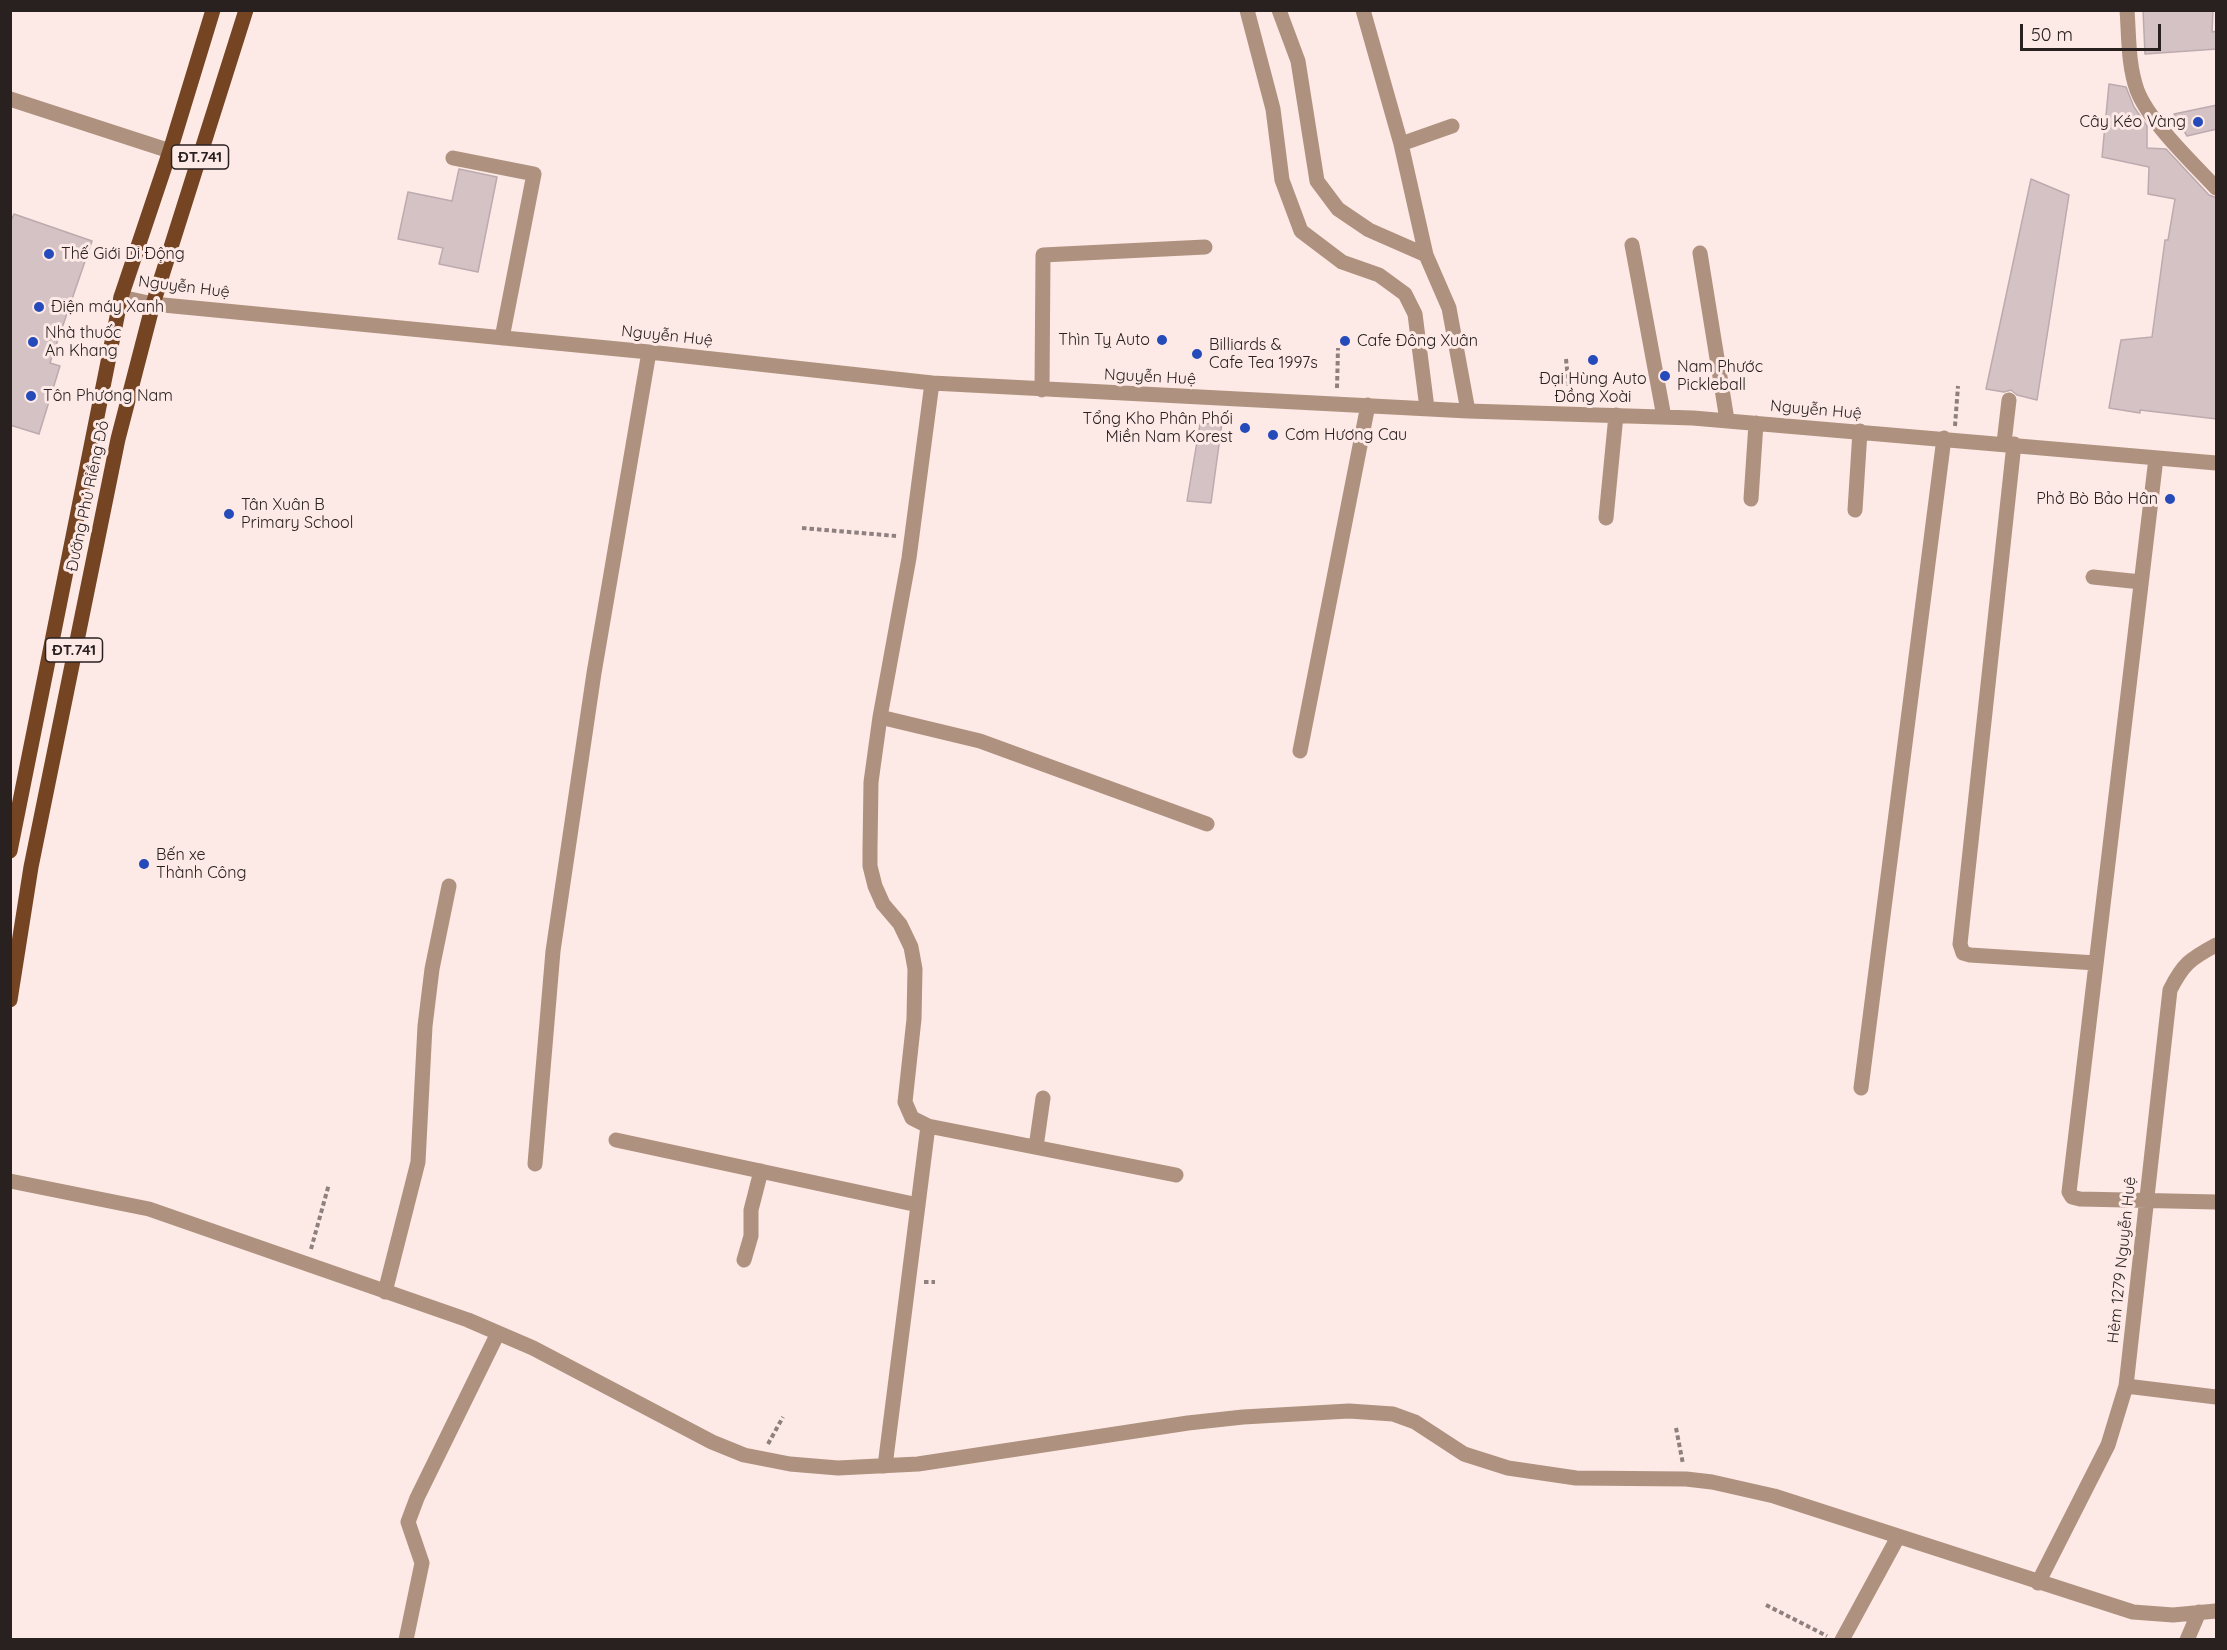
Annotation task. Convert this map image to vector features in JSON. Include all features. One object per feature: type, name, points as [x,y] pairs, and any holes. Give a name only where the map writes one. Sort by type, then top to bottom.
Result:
[{"type":"main road","name":"Đường Phú Riềng Đỏ","points":[[10,851],[16,799],[121,297],[170,151],[213,10]]},
{"type":"main road","name":"Đường Phú Riềng Đỏ","points":[[10,1000],[31,867],[118,439],[153,304],[246,10]]},
{"type":"street","points":[[1247,10],[1273,108],[1282,180],[1301,231],[1342,262],[1379,275],[1405,294],[1415,314],[1427,408]]},
{"type":"street","points":[[1279,10],[1298,61],[1317,181],[1338,208],[1369,230],[1426,255]]},
{"type":"street","points":[[1364,10],[1401,144],[1426,255],[1449,308],[1468,411]]},
{"type":"street","points":[[2127,10],[2130,52],[2138,90],[2172,141],[2217,188]]},
{"type":"street","points":[[10,99],[170,151]]},
{"type":"street","points":[[1401,144],[1452,126]]},
{"type":"street","points":[[453,158],[534,174],[502,338]]},
{"type":"street","points":[[1632,245],[1664,417]]},
{"type":"street","points":[[1042,390],[1043,255],[1205,247]]},
{"type":"street","points":[[1700,253],[1727,420]]},
{"type":"street","name":"Nguyễn Huệ","points":[[121,297],[153,304],[649,352],[932,383],[1468,411],[1727,420],[2217,463]]},
{"type":"street","points":[[535,1164],[553,951],[594,673],[649,352]]},
{"type":"street","points":[[932,383],[912,537],[880,717],[871,782],[870,866],[884,904],[900,924],[910,947],[915,969],[914,1019],[905,1102],[912,1118],[928,1126],[1176,1175]]},
{"type":"street","points":[[2009,400],[2009,444],[1960,944],[1963,953],[1970,955],[2096,963]]},
{"type":"street","points":[[1300,751],[1368,405]]},
{"type":"street","points":[[1606,518],[1616,415]]},
{"type":"street","points":[[1751,499],[1756,423]]},
{"type":"street","points":[[1855,510],[1860,431]]},
{"type":"street","points":[[1861,1088],[1949,438]]},
{"type":"street","points":[[2156,458],[2068,1191],[2072,1197],[2080,1199],[2217,1202]]},
{"type":"street","points":[[2093,577],[2141,582]]},
{"type":"street","points":[[880,717],[980,741],[1207,824]]},
{"type":"street","points":[[385,1292],[418,1162],[424,1026],[448,886]]},
{"type":"street","name":"Hẻm 1279 Nguyễn Huệ","points":[[2038,1583],[2108,1445],[2126,1386],[2170,990],[2180,970],[2195,956],[2217,945]]},
{"type":"street","points":[[1036,1148],[1043,1098]]},
{"type":"street","points":[[885,1466],[928,1126]]},
{"type":"street","points":[[616,1140],[918,1205]]},
{"type":"street","points":[[744,1260],[751,1236],[751,1210],[761,1171]]},
{"type":"street","points":[[10,1180],[149,1209],[468,1320],[585,1375],[712,1442],[744,1455],[790,1464],[838,1468],[918,1464],[1244,1417],[1349,1411],[1393,1414],[1415,1422],[1464,1454],[1508,1468],[1576,1478],[1686,1479],[1712,1482],[1774,1496],[2133,1612],[2173,1615],[2217,1611]]},
{"type":"street","points":[[405,1640],[422,1563],[408,1522],[417,1498],[498,1333]]},
{"type":"street","points":[[2126,1386],[2217,1397]]},
{"type":"street","points":[[1842,1640],[1898,1537]]},
{"type":"street","points":[[2187,1640],[2199,1612]]},
{"type":"path","points":[[1337,404],[1338,348]]},
{"type":"path","points":[[1566,359],[1571,414]]},
{"type":"path","points":[[1949,438],[1958,386]]},
{"type":"path","points":[[802,528],[912,537]]},
{"type":"path","points":[[307,1264],[328,1184]]},
{"type":"path","points":[[761,1457],[783,1417]]},
{"type":"path","points":[[1676,1428],[1686,1479]]},
{"type":"path","points":[[1766,1605],[1833,1640]]},
{"type":"building","points":[[2143,10],[2213,10],[2212,32],[2217,31],[2217,49],[2145,54]]},
{"type":"building","points":[[2109,84],[2126,87],[2134,107],[2147,126],[2147,148],[2166,149],[2209,195],[2217,198],[2217,419],[2140,410],[2140,413],[2109,408],[2121,340],[2152,337],[2165,240],[2168,240],[2175,199],[2148,194],[2149,167],[2102,157]]},
{"type":"building","name":"Cây Kéo Vàng","points":[[2217,105],[2217,129],[2187,136],[2174,114]]},
{"type":"building","points":[[459,169],[497,177],[478,272],[439,264],[443,248],[398,239],[408,192],[452,201]]},
{"type":"building","points":[[2031,179],[2069,195],[2037,400],[2017,395],[2011,390],[2004,392],[1986,389]]},
{"type":"building","points":[[14,214],[92,241],[50,363],[60,366],[39,434],[10,425],[10,223]]},
{"type":"building","points":[[1222,423],[1211,503],[1187,501],[1200,424]]},
{"type":"place","name":"Cây Kéo Vàng","points":[[2198,122]]},
{"type":"place","name":"Thế Giới Di Động","points":[[49,254]]},
{"type":"place","name":"Điện máy Xanh","points":[[39,307]]},
{"type":"place","name":"Thìn Tỵ Auto","points":[[1162,340]]},
{"type":"place","name":"Cafe Đông Xuân","points":[[1345,341]]},
{"type":"place","name":"Nhà thuốc An Khang","points":[[33,342]]},
{"type":"place","name":"Billiards & Cafe Tea 1997s","points":[[1197,354]]},
{"type":"place","name":"Đại Hùng Auto Đồng Xoài","points":[[1593,360]]},
{"type":"place","name":"Nam Phước Pickleball","points":[[1665,376]]},
{"type":"place","name":"Tôn Phương Nam","points":[[31,396]]},
{"type":"place","name":"Tổng Kho Phân Phối Miền Nam Korest","points":[[1245,428]]},
{"type":"place","name":"Cơm Hương Cau","points":[[1273,435]]},
{"type":"place","name":"Phở Bò Bảo Hân","points":[[2170,499]]},
{"type":"place","name":"Tân Xuân B Primary School","points":[[229,514]]},
{"type":"place","name":"Bến xe Thành Công","points":[[144,864]]}]
